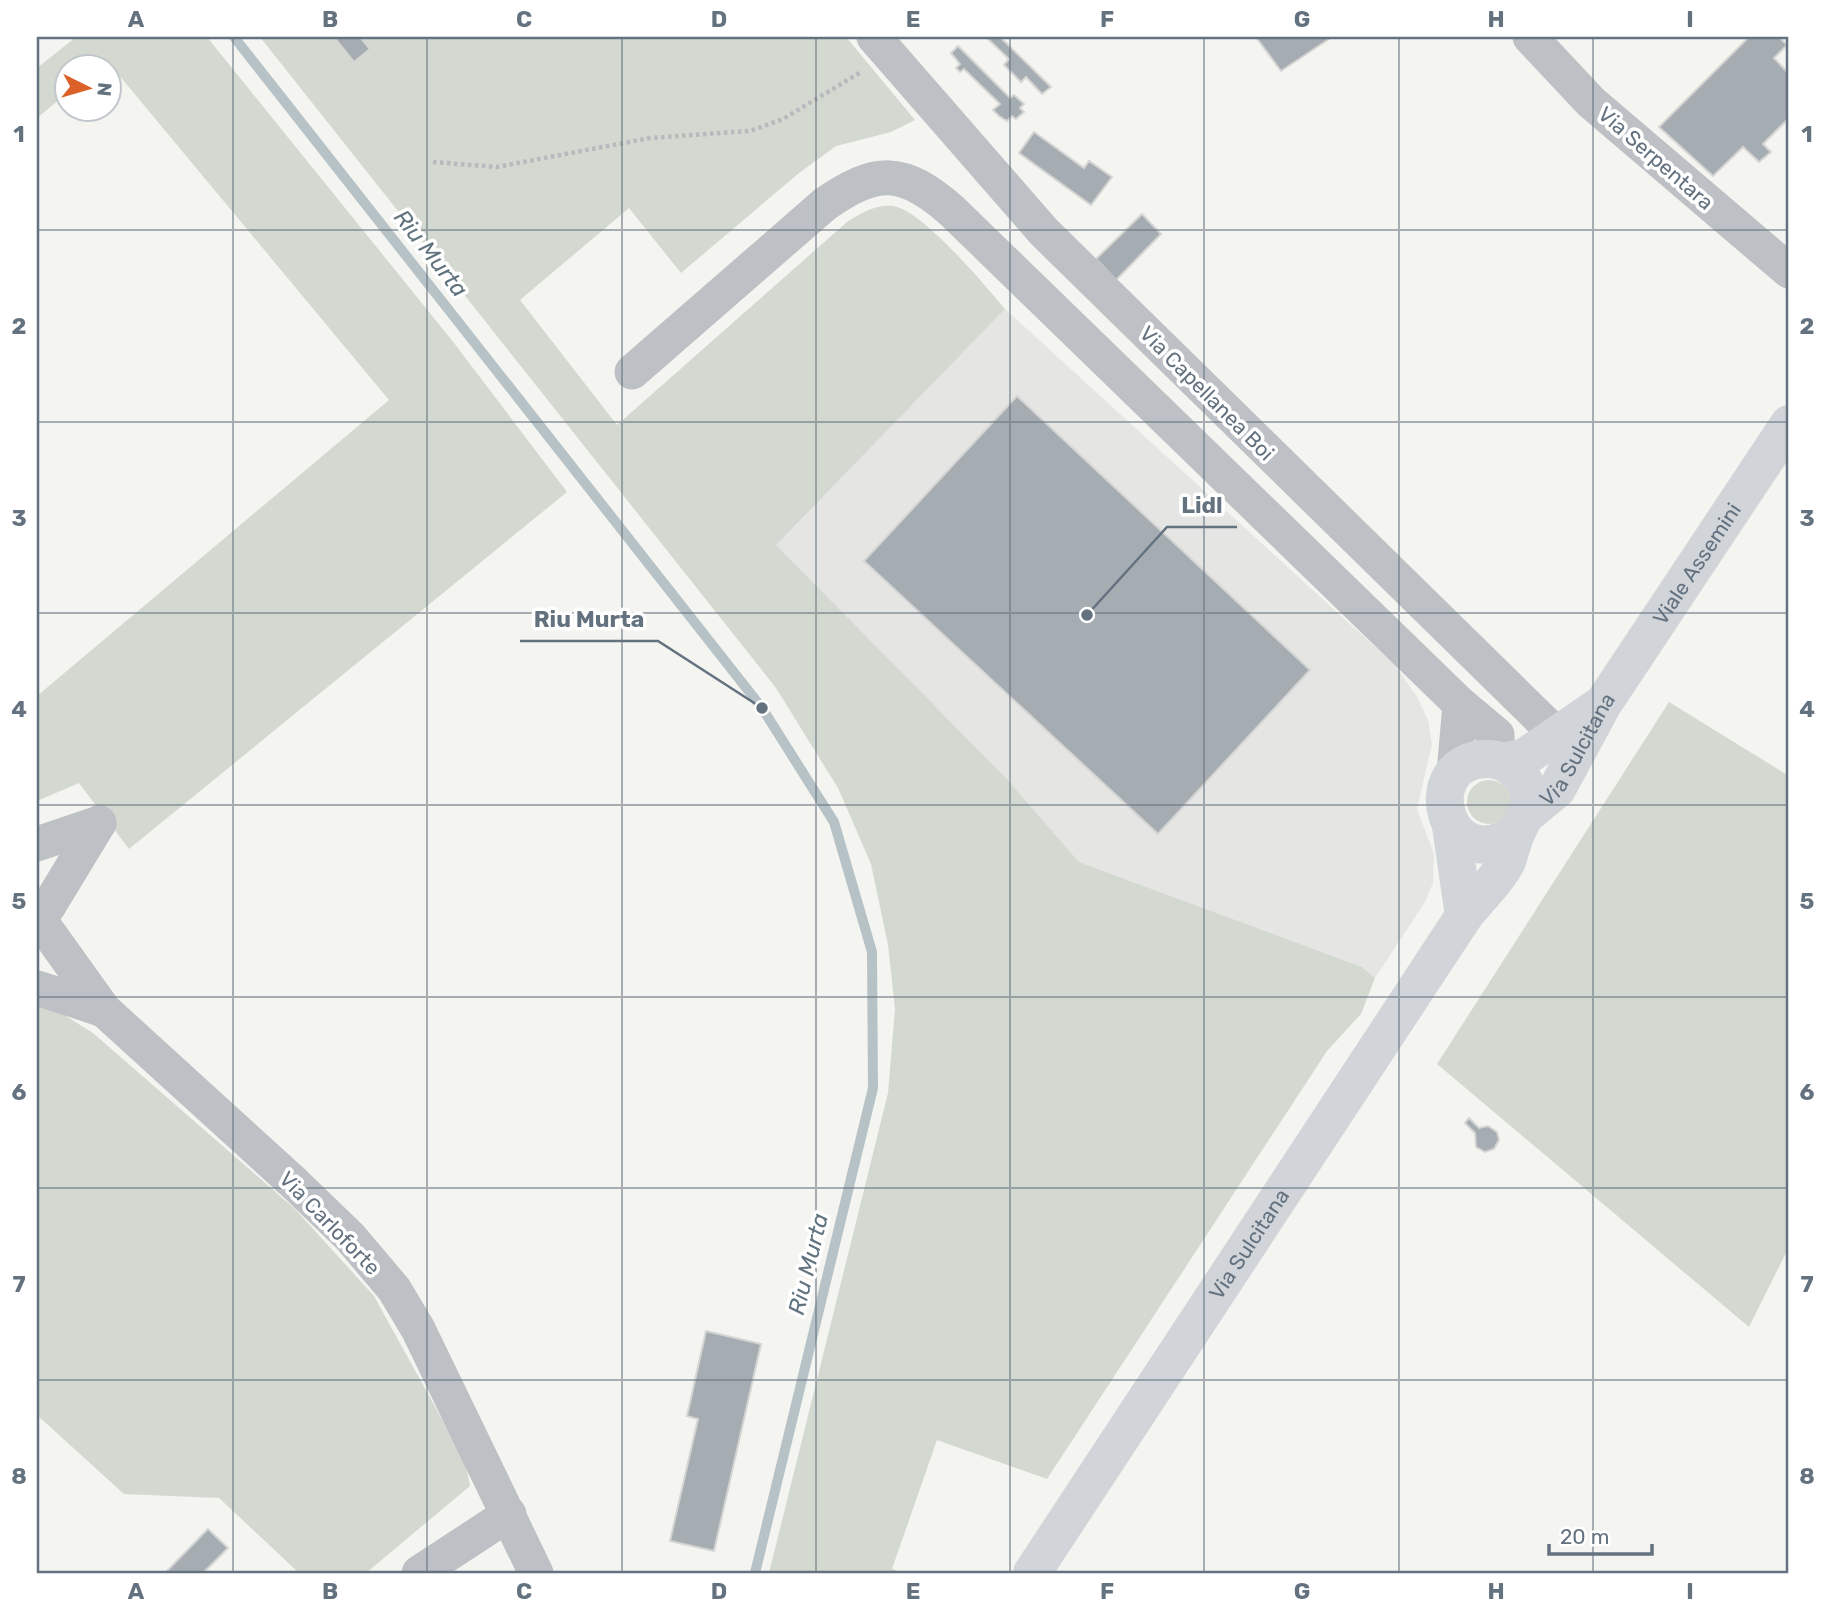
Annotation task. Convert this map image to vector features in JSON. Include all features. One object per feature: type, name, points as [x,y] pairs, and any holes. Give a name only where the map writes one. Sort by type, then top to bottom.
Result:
[{"type":"main road","name":"Viale Assemini","points":[[1603,704],[1789,424]]},
{"type":"main road","name":"Via Sulcitana","points":[[1501,761],[1525,757],[1603,704]]},
{"type":"main road","name":"Via Sulcitana","points":[[1032,1573],[1464,916],[1506,863],[1522,823],[1558,789],[1603,704]]},
{"type":"main road","points":[[1451,827],[1462,837],[1475,843],[1497,843],[1522,823],[1528,789],[1514,769],[1501,761],[1474,761],[1454,774],[1443,800],[1451,827],[1464,916]]},
{"type":"street","name":"Via Serpentara","points":[[1530,37],[1591,102],[1789,271]]},
{"type":"street","name":"Via Capellanea Boi","points":[[885,49],[1044,232],[1557,735]]},
{"type":"street","points":[[632,373],[825,204],[854,184],[874,177],[913,182],[929,191],[952,211],[1460,704],[1497,735],[1501,761]]},
{"type":"street","points":[[1454,774],[1460,704]]},
{"type":"street","points":[[37,844],[99,822],[44,929]]},
{"type":"street","name":"Via Carloforte","points":[[37,874],[44,929],[104,1010],[313,1201],[350,1237],[394,1289],[418,1329],[536,1573]]},
{"type":"street","points":[[37,988],[104,1010]]},
{"type":"street","points":[[419,1573],[509,1514]]},
{"type":"path","points":[[433,162],[497,167],[650,138],[750,131],[783,119],[857,73],[885,49]]},
{"type":"shaded area","points":[[76,37],[207,37],[454,343],[567,492],[129,849],[79,783],[37,801],[37,696],[389,400],[122,79],[122,52],[57,52]]},
{"type":"shaded area","points":[[260,37],[846,37],[915,120],[891,132],[836,146],[799,173],[681,273],[629,208],[520,300],[617,425],[847,222],[881,206],[893,206],[920,220],[952,250],[1005,309],[776,545],[1006,778],[1079,862],[1362,967],[1375,978],[1361,1014],[1327,1051],[1047,1479],[937,1440],[892,1569],[904,1573],[769,1573],[888,1093],[895,1009],[888,945],[871,864],[838,788],[776,688]]},
{"type":"shaded area","points":[[52,56],[52,106],[37,118],[37,68]]},
{"type":"shaded area","points":[[1005,309],[1395,665],[1417,697],[1428,720],[1432,744],[1417,809],[1434,854],[1433,883],[1425,902],[1375,978],[1362,967],[1079,862],[1006,778],[775,545]]},
{"type":"shaded area","points":[[1669,702],[1789,776],[1789,1247],[1749,1327],[1437,1064]]},
{"type":"shaded area","points":[[1489,780],[1504,787],[1511,802],[1504,817],[1489,824],[1474,817],[1467,802],[1474,787]]},
{"type":"shaded area","points":[[37,1001],[45,1003],[93,1033],[295,1209],[374,1296],[465,1461],[470,1486],[366,1573],[299,1573],[219,1498],[124,1494],[37,1415]]},
{"type":"building","points":[[334,37],[360,37],[370,49],[354,62]]},
{"type":"building","points":[[986,37],[1000,37],[1051,87],[1042,94],[1026,77],[1021,82],[1004,65],[1009,59]]},
{"type":"building","points":[[1256,37],[1328,37],[1329,39],[1281,71]]},
{"type":"building","points":[[1749,37],[1779,37],[1787,45],[1774,58],[1789,74],[1789,118],[1763,144],[1771,152],[1759,162],[1743,147],[1713,176],[1659,127]]},
{"type":"building","points":[[958,46],[1010,98],[1014,95],[1024,104],[1020,108],[1024,112],[1016,119],[1012,116],[1007,121],[993,110],[1000,104],[964,69],[960,72],[956,68],[960,64],[951,53]]},
{"type":"building","points":[[1034,132],[1084,168],[1089,161],[1112,177],[1091,205],[1019,153]]},
{"type":"building","points":[[1142,214],[1161,234],[1116,280],[1096,259]]},
{"type":"building","points":[[1017,396],[1310,670],[1158,834],[864,561]]},
{"type":"building","points":[[1469,1118],[1479,1128],[1488,1126],[1497,1132],[1499,1140],[1494,1149],[1485,1152],[1476,1147],[1475,1133],[1465,1123]]},
{"type":"building","points":[[706,1331],[761,1344],[714,1551],[670,1541],[698,1419],[687,1416]]},
{"type":"building","points":[[208,1529],[228,1548],[203,1573],[165,1573]]},
{"type":"waterway","name":"Riu Murta","points":[[234,37],[762,708],[834,822],[872,952],[873,1088],[755,1573]]},
{"type":"place","name":"Lidl","points":[[1087,615]]},
{"type":"place","name":"Riu Murta","points":[[762,708]]}]
